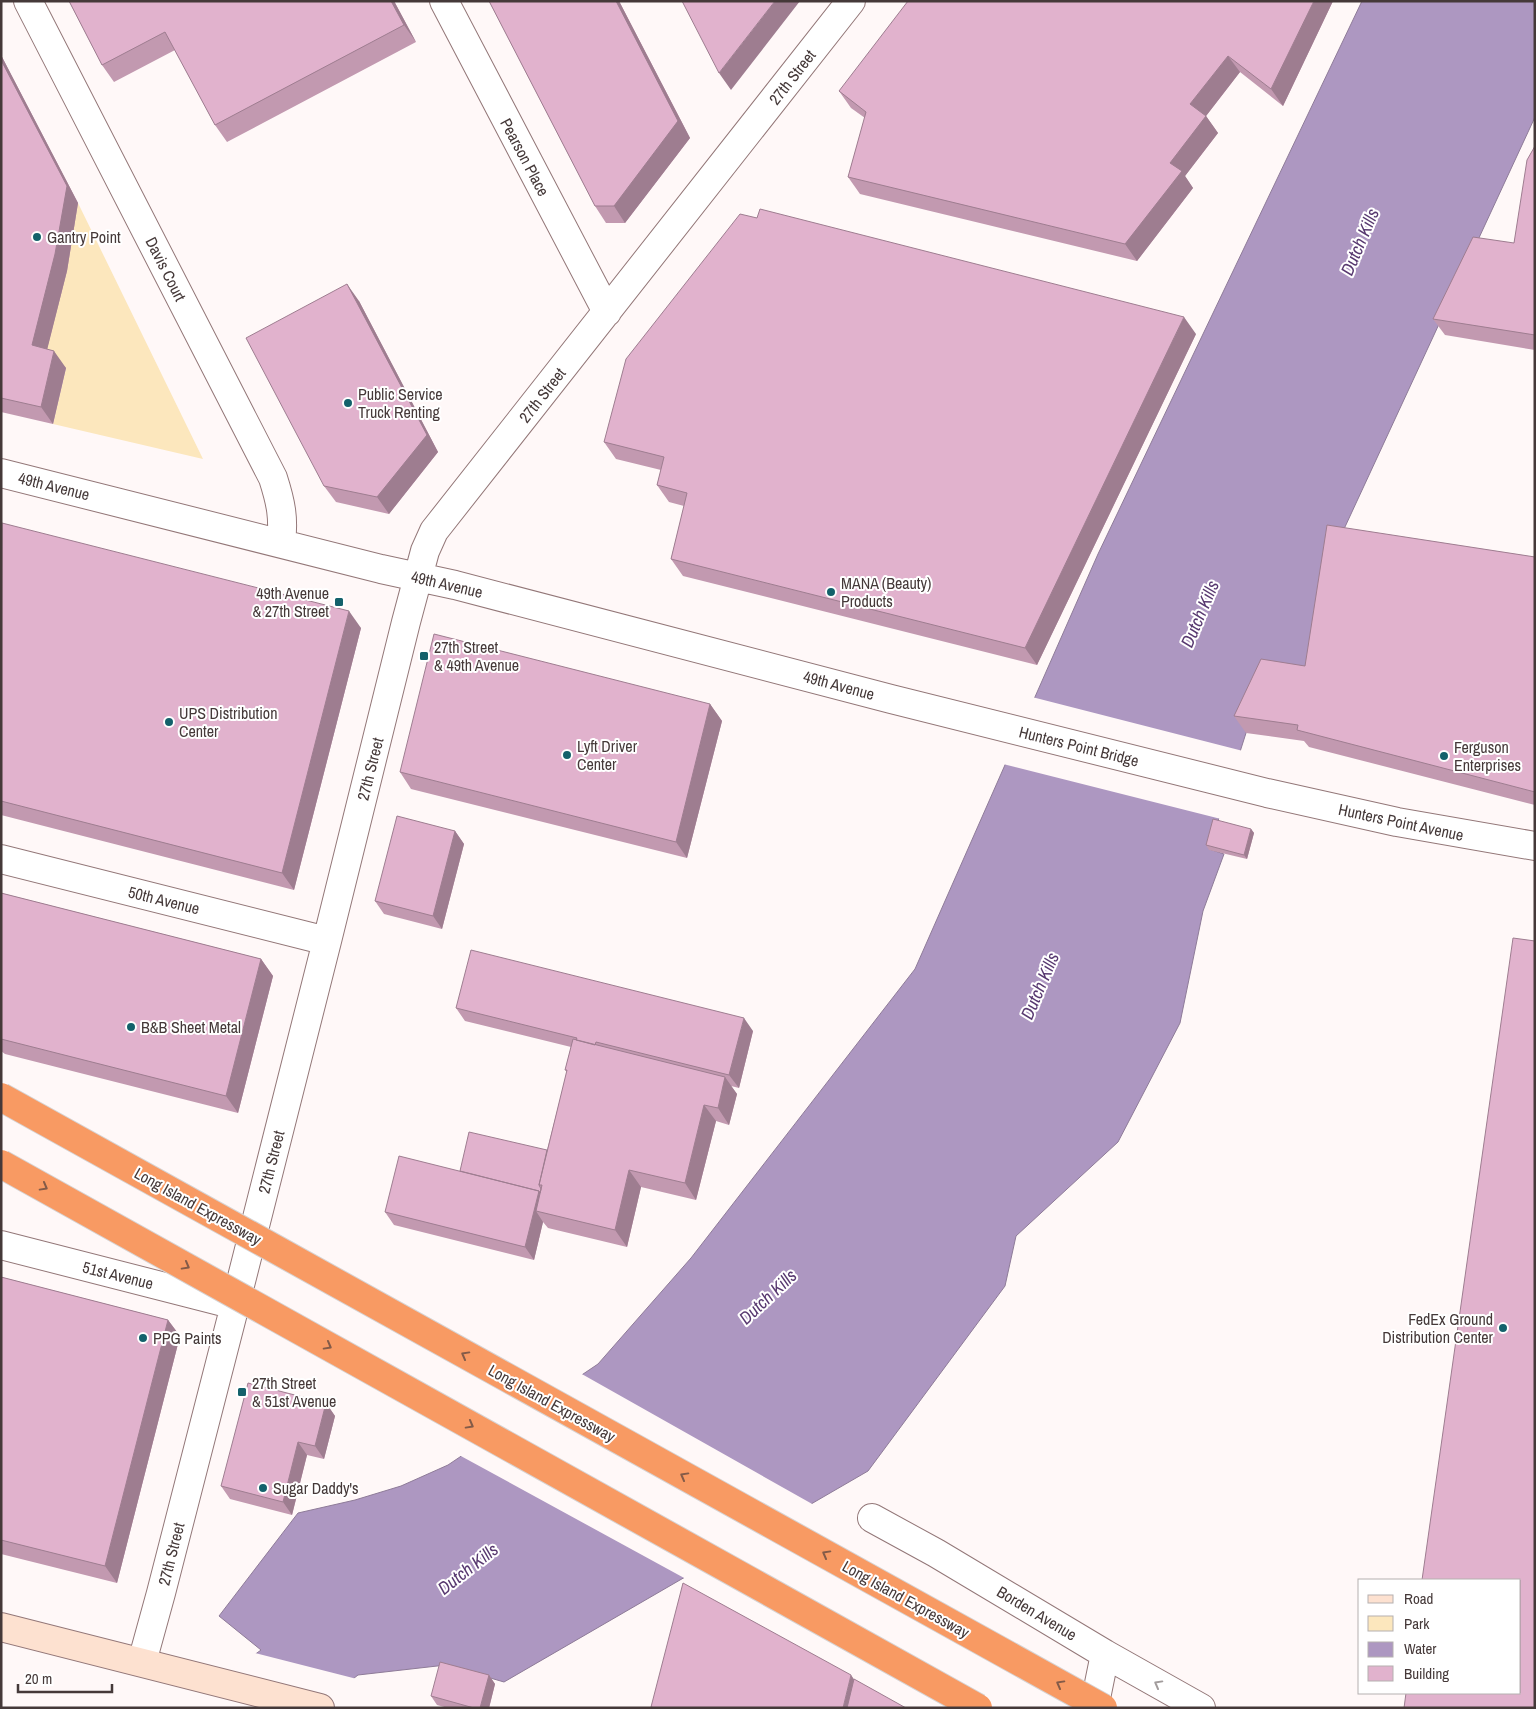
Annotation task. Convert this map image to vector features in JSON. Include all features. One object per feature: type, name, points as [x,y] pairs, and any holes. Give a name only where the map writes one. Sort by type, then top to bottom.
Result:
[{"type":"highway","name":"Long Island Expressway","points":[[1,1097],[1103,1708]]},
{"type":"highway","points":[[1,1164],[978,1708]]},
{"type":"main road","points":[[1,1626],[320,1708]]},
{"type":"street","name":"Davis Court","points":[[28,1],[273,478],[282,509],[281,543]]},
{"type":"street","name":"Pearson Place","points":[[444,1],[607,312]]},
{"type":"street","name":"27th Street","points":[[142,1662],[235,1305],[425,551],[434,531],[851,1]]},
{"type":"street","name":"49th Avenue","points":[[1,473],[742,659],[891,699]]},
{"type":"street","name":"Hunters Point Bridge","points":[[891,699],[1267,793]]},
{"type":"street","name":"Hunters Point Avenue","points":[[1267,793],[1397,822],[1535,846]]},
{"type":"street","name":"50th Avenue","points":[[1,859],[327,941]]},
{"type":"street","name":"51st Avenue","points":[[1,1246],[235,1305]]},
{"type":"street","name":"Borden Avenue","points":[[872,1518],[936,1553],[1104,1654],[1201,1708]]},
{"type":"street","points":[[1094,1708],[1104,1654]]},
{"type":"green space","points":[[78,203],[203,459],[53,424],[66,368],[44,362]]},
{"type":"water","name":"Dutch Kills","points":[[1362,1],[1535,1],[1535,117],[1338,542],[1317,683],[1274,673],[1246,733],[1209,849],[1224,854],[1203,911],[1180,1023],[1118,1142],[1016,1236],[1005,1286],[868,1471],[504,1682],[446,1665],[358,1675],[316,1708],[182,1708],[261,1650],[219,1616],[298,1513],[355,1500],[401,1486],[448,1465],[598,1364],[691,1258],[915,969],[1098,554]]},
{"type":"pier","points":[[1032,697],[1243,751],[1221,819],[1003,764]]},
{"type":"pier","points":[[580,1373],[814,1505],[686,1579],[459,1455]]},
{"type":"pier","points":[[255,1653],[357,1679],[320,1708],[180,1708]]},
{"type":"building","points":[[69,1],[391,1],[404,25],[215,125],[165,32],[102,65]]},
{"type":"building","points":[[489,1],[616,1],[678,121],[614,206],[595,206]]},
{"type":"building","points":[[682,1],[775,1],[719,73]]},
{"type":"building","points":[[908,1],[1314,1],[1271,89],[1228,56],[1190,104],[1206,116],[1170,163],[1182,171],[1125,244],[848,177],[866,112],[839,91]]},
{"type":"building","name":"Gantry Point","points":[[1,60],[67,186],[55,254],[32,345],[54,351],[41,407],[1,398]]},
{"type":"building","points":[[1535,146],[1535,335],[1433,319],[1473,237],[1514,243],[1527,160]]},
{"type":"building","points":[[760,209],[1184,317],[1025,648],[671,559],[687,493],[657,485],[664,457],[604,442],[626,359],[740,214],[757,218]]},
{"type":"building","name":"Public Service Truck Renting","points":[[347,284],[427,435],[377,497],[324,486],[246,338]]},
{"type":"building","name":"UPS Distribution Center","points":[[2,523],[349,611],[282,873],[1,801]]},
{"type":"building","points":[[1327,525],[1535,557],[1535,792],[1297,730],[1298,725],[1234,716],[1261,659],[1305,666]]},
{"type":"building","name":"Lyft Driver Center","points":[[434,634],[710,704],[676,842],[400,772]]},
{"type":"building","points":[[397,816],[455,831],[433,916],[375,901]]},
{"type":"building","points":[[1213,819],[1251,829],[1244,855],[1206,845]]},
{"type":"building","name":"B&B Sheet Metal","points":[[1,893],[261,959],[226,1096],[1,1039]]},
{"type":"building","name":"FedEx Ground Distribution Center","points":[[1513,938],[1535,941],[1535,1708],[1404,1708],[1406,1694],[1521,1694],[1521,1579],[1422,1579]]},
{"type":"building","points":[[471,950],[744,1018],[729,1075],[596,1042],[595,1045],[576,1040],[577,1038],[456,1008]]},
{"type":"building","points":[[573,1039],[725,1077],[718,1108],[704,1105],[685,1183],[629,1170],[615,1230],[536,1211],[542,1185],[539,1185]]},
{"type":"building","points":[[469,1132],[547,1150],[539,1185],[540,1193],[539,1191],[460,1171]]},
{"type":"building","points":[[399,1156],[539,1191],[525,1247],[385,1212]]},
{"type":"building","points":[[1,1277],[168,1320],[105,1566],[1,1540]]},
{"type":"building","points":[[248,1383],[326,1403],[315,1446],[298,1442],[283,1502],[221,1486]]},
{"type":"building","points":[[683,1583],[851,1675],[843,1708],[651,1707]]},
{"type":"building","points":[[440,1662],[489,1675],[480,1708],[431,1696]]},
{"type":"building","points":[[854,1679],[906,1708],[847,1708]]},
{"type":"place","name":"Gantry Point","points":[[37,237]]},
{"type":"place","name":"Public Service Truck Renting","points":[[348,403]]},
{"type":"place","name":"MANA (Beauty) Products","points":[[831,592]]},
{"type":"place","name":"49th Avenue & 27th Street","points":[[339,602]]},
{"type":"place","name":"27th Street & 49th Avenue","points":[[424,656]]},
{"type":"place","name":"UPS Distribution Center","points":[[169,722]]},
{"type":"place","name":"Lyft Driver Center","points":[[567,755]]},
{"type":"place","name":"Ferguson Enterprises","points":[[1444,756]]},
{"type":"place","name":"B&B Sheet Metal","points":[[131,1027]]},
{"type":"place","name":"FedEx Ground Distribution Center","points":[[1503,1328]]},
{"type":"place","name":"PPG Paints","points":[[143,1338]]},
{"type":"place","name":"27th Street & 51st Avenue","points":[[242,1392]]},
{"type":"place","name":"Sugar Daddy's","points":[[263,1488]]}]
